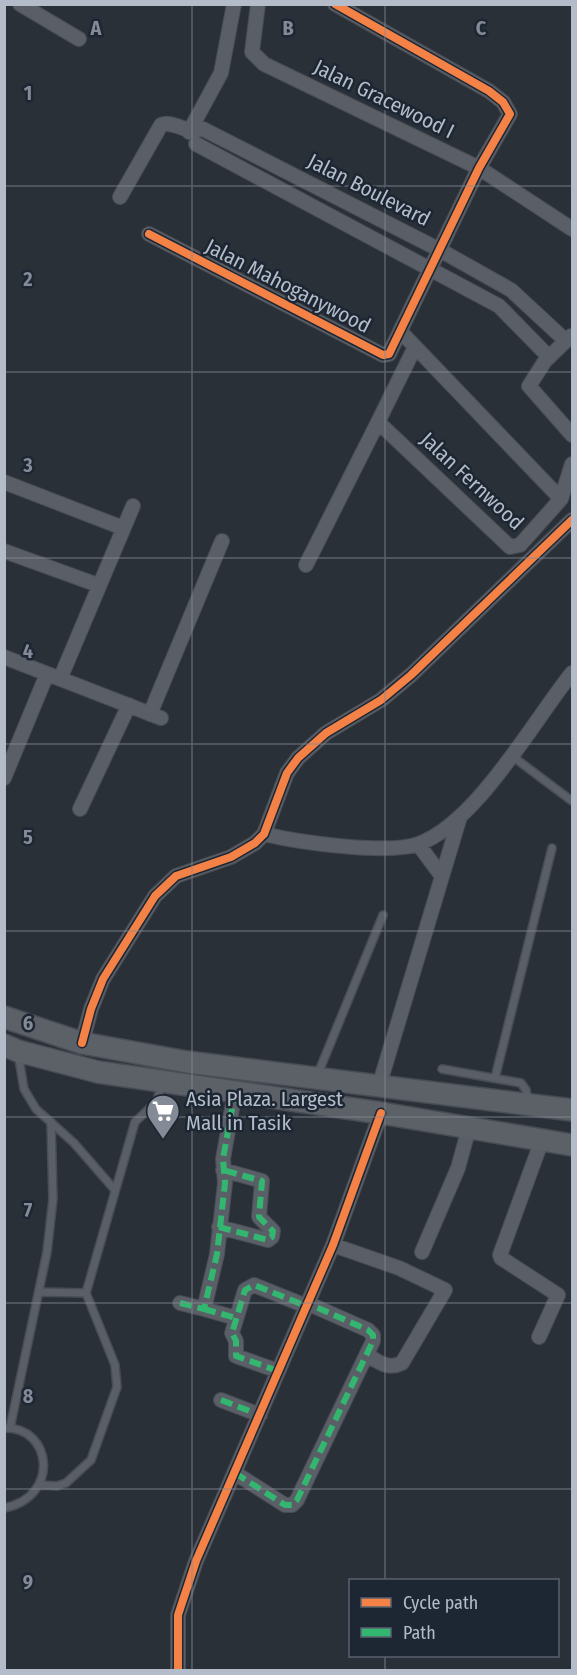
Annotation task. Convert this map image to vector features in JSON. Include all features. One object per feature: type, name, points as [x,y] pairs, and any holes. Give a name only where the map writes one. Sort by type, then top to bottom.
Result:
[{"type":"main road","points":[[5,1017],[82,1043],[220,1066],[379,1086],[484,1087],[507,1090],[528,1104],[573,1110]]},
{"type":"main road","points":[[11,1048],[98,1072],[381,1113],[573,1145]]},
{"type":"main road","points":[[210,1090],[220,1066]]},
{"type":"street","points":[[20,4],[79,39]]},
{"type":"street","points":[[120,197],[161,125],[169,123],[196,135],[221,73],[234,4]]},
{"type":"street","name":"Jalan Gracewood I","points":[[258,4],[252,52],[264,64],[479,168]]},
{"type":"street","points":[[335,4],[489,91],[508,109],[509,120],[479,168],[400,331],[561,499],[573,464]]},
{"type":"street","name":"Jalan Boulevard","points":[[196,135],[438,249],[511,290],[569,337]]},
{"type":"street","name":"Jalan Boulevard","points":[[196,135],[499,306],[549,357]]},
{"type":"street","points":[[479,168],[572,228]]},
{"type":"street","name":"Jalan Mahoganywood","points":[[149,234],[383,355],[389,354],[400,331]]},
{"type":"street","points":[[569,337],[549,357],[529,386],[573,435]]},
{"type":"street","points":[[306,565],[415,347]]},
{"type":"street","name":"Jalan Fernwood","points":[[378,422],[510,547],[520,545],[561,499]]},
{"type":"street","points":[[4,482],[123,528]]},
{"type":"street","points":[[4,778],[98,585],[133,506]]},
{"type":"street","points":[[82,1043],[91,1009],[103,980],[155,896],[176,876],[231,857],[264,834],[288,773],[298,758],[326,733],[381,700],[411,675],[573,520]]},
{"type":"street","points":[[4,657],[156,716],[222,541]]},
{"type":"street","points":[[4,551],[98,585]]},
{"type":"street","points":[[264,834],[299,842],[362,847],[418,844],[459,820],[511,756],[573,672]]},
{"type":"street","points":[[80,808],[129,705]]},
{"type":"street","points":[[379,1086],[459,820]]},
{"type":"street","points":[[418,844],[441,875]]},
{"type":"street","points":[[204,1309],[218,1254],[225,1183],[223,1170],[235,1092]]},
{"type":"street","points":[[178,1671],[178,1620],[196,1561],[333,1245],[381,1113]]},
{"type":"street","points":[[422,1252],[458,1168],[469,1128]]},
{"type":"street","points":[[539,1337],[558,1294],[501,1258],[500,1254],[542,1140]]},
{"type":"street","points":[[219,1227],[268,1240],[272,1237],[273,1230],[259,1217],[262,1181],[223,1170]]},
{"type":"street","points":[[333,1245],[399,1268],[445,1290],[402,1363],[393,1366],[384,1365],[367,1355]]},
{"type":"street","points":[[235,1473],[285,1505],[292,1505],[297,1500],[373,1341],[369,1330],[254,1285],[245,1290],[232,1333],[236,1341],[236,1356],[278,1371]]},
{"type":"street","points":[[180,1303],[236,1318]]},
{"type":"street","points":[[221,1400],[260,1415]]},
{"type":"lane","points":[[511,756],[573,801]]},
{"type":"lane","points":[[442,1069],[484,1087],[495,1078],[552,848]]},
{"type":"lane","points":[[316,1078],[382,915]]},
{"type":"lane","points":[[11,1048],[24,1089],[36,1109],[74,1143],[114,1189]]},
{"type":"lane","points":[[495,1078],[507,1090]]},
{"type":"lane","points":[[40,1485],[57,1486],[66,1483],[91,1460],[117,1387],[115,1365],[86,1293],[135,1122],[157,1101],[162,1082]]},
{"type":"lane","points":[[5,1508],[26,1501],[40,1485],[44,1461],[40,1449],[32,1439],[7,1428],[47,1252],[53,1199],[51,1122]]},
{"type":"lane","points":[[39,1292],[86,1293]]},
{"type":"marked path","points":[[180,1303],[204,1309],[217,1254],[225,1183],[223,1159],[235,1092]]},
{"type":"marked path","points":[[219,1227],[268,1240],[272,1237],[273,1231],[259,1217],[262,1181],[223,1170]]},
{"type":"marked path","points":[[278,1371],[236,1356],[236,1341],[232,1333],[245,1290],[254,1285],[306,1306]]},
{"type":"marked path","points":[[235,1473],[285,1505],[292,1505],[297,1500],[373,1341],[373,1335],[368,1330],[307,1303]]},
{"type":"marked path","points":[[204,1309],[236,1318]]},
{"type":"marked path","points":[[221,1400],[260,1415]]},
{"type":"cycle path","points":[[149,234],[383,355],[389,354],[479,168],[510,114],[503,102],[489,91],[335,4]]},
{"type":"cycle path","points":[[82,1043],[91,1009],[103,979],[155,896],[176,876],[231,857],[255,843],[264,834],[287,773],[298,758],[326,733],[381,700],[411,675],[572,520]]},
{"type":"cycle path","points":[[178,1670],[178,1615],[196,1561],[333,1245],[381,1113]]},
{"type":"place","name":"Asia Plaza. Largest Mall in Tasik","points":[[163,1140]]}]
